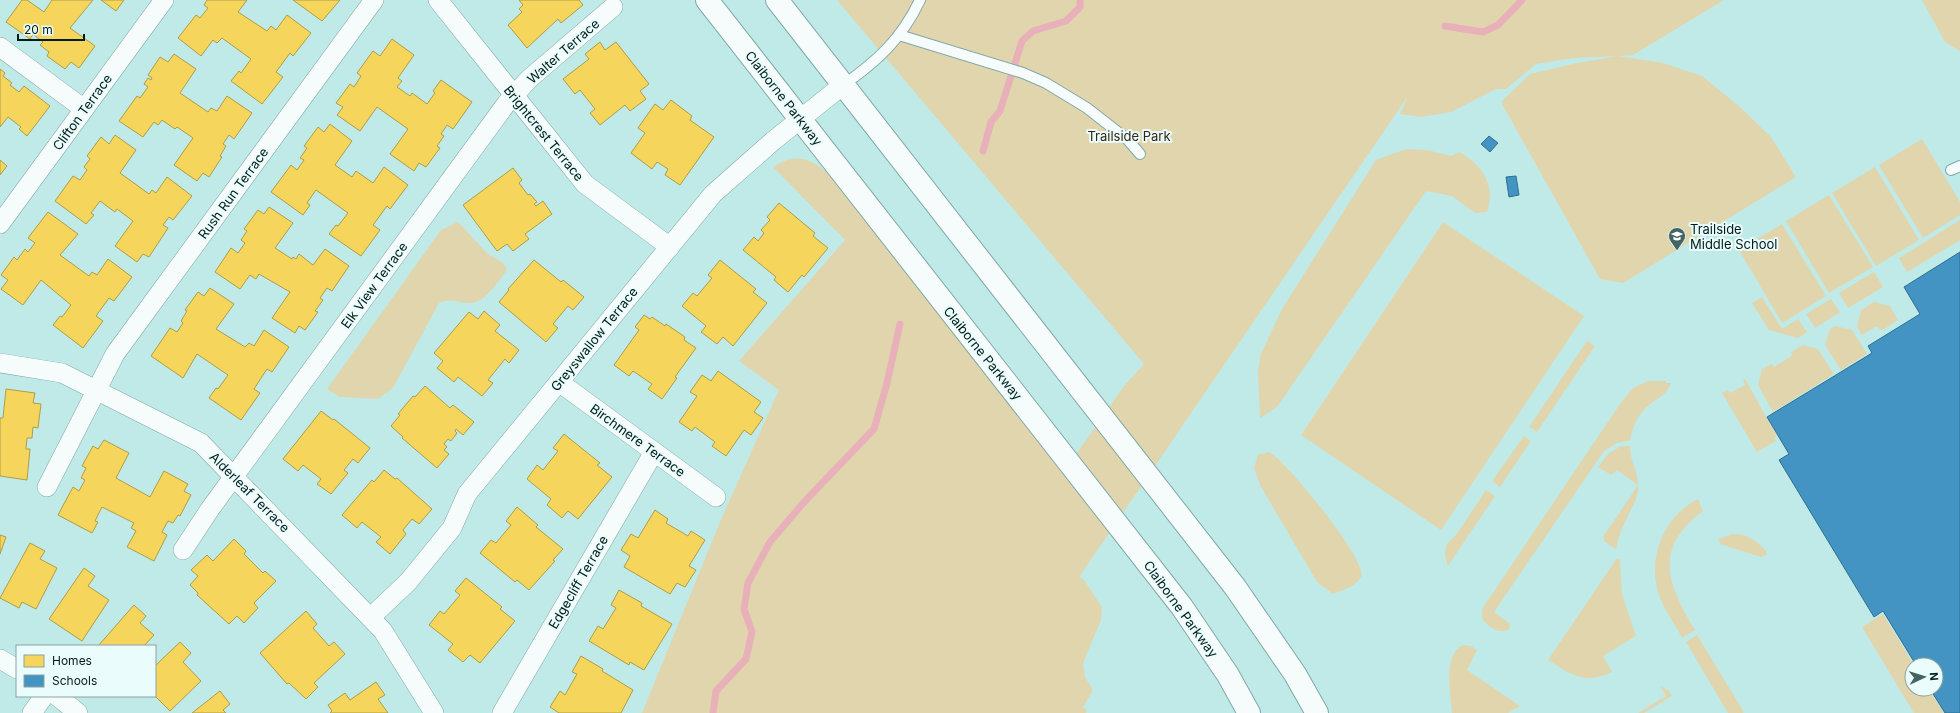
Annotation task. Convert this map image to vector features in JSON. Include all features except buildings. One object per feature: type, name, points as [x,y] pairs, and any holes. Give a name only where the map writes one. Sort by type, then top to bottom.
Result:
[{"type":"main road","name":"Claiborne Parkway","points":[[707,0],[1182,607],[1228,675],[1249,713]]},
{"type":"main road","points":[[777,0],[1235,587],[1295,674],[1317,713]]},
{"type":"street","name":"Clifton Terrace","points":[[0,224],[164,0]]},
{"type":"street","name":"Rush Run Terrace","points":[[47,487],[115,354],[374,0]]},
{"type":"street","name":"Brightcrest Terrace","points":[[438,0],[585,184],[670,247]]},
{"type":"street","name":"Walter Terrace","points":[[514,96],[529,79],[613,7]]},
{"type":"street","points":[[0,47],[84,109]]},
{"type":"street","name":"Greyswallow Terrace","points":[[371,617],[408,582],[452,528],[467,494],[713,194],[774,141],[843,85]]},
{"type":"street","name":"Elk View Terrace","points":[[183,550],[234,475],[514,96]]},
{"type":"street","name":"Alderleaf Terrace","points":[[0,363],[62,373],[97,389],[201,443],[234,475],[371,617],[383,631],[434,713]]},
{"type":"street","name":"Birchmere Terrace","points":[[559,382],[716,497]]},
{"type":"street","name":"Edgecliff Terrace","points":[[502,713],[654,452]]},
{"type":"street","points":[[0,659],[16,667]]},
{"type":"street","points":[[32,713],[43,697]]},
{"type":"street","points":[[58,697],[78,713]]},
{"type":"lane","points":[[843,85],[870,67],[899,35],[920,0]]},
{"type":"lane","points":[[899,35],[1023,73],[1046,83],[1087,108],[1128,140],[1140,154]]},
{"type":"green space","name":"Trailside Park","points":[[837,0],[1724,0],[1633,55],[1574,58],[1536,64],[1506,89],[1496,89],[1451,112],[1421,117],[1400,114],[1408,96],[1079,577],[1084,580],[1102,607],[1101,620],[1083,663],[1085,677],[1093,690],[1083,707],[1086,709],[1086,713],[642,713],[720,522],[779,390],[739,361],[845,240],[773,167],[789,160],[802,159],[815,164],[829,175],[1063,473],[1124,386],[1144,364]]},
{"type":"green space","points":[[1922,0],[1960,0],[1960,51],[1945,42]]},
{"type":"green space","points":[[1618,56],[1663,63],[1702,76],[1740,107],[1771,137],[1796,177],[1623,283],[1600,279],[1501,102],[1530,74],[1577,63]]},
{"type":"green space","points":[[1922,139],[1960,202],[1960,215],[1923,238],[1879,165]]},
{"type":"green space","points":[[1406,149],[1427,150],[1451,156],[1459,152],[1475,163],[1485,177],[1490,193],[1487,212],[1475,213],[1452,196],[1426,191],[1277,407],[1260,418],[1258,371],[1260,356],[1282,309],[1376,160]]},
{"type":"green space","points":[[1875,167],[1919,240],[1876,266],[1832,193]]},
{"type":"green space","points":[[1829,195],[1873,267],[1829,293],[1786,221]]},
{"type":"green space","points":[[1960,220],[1960,240],[1907,272],[1899,258]]},
{"type":"green space","points":[[458,222],[487,253],[503,263],[507,270],[495,286],[485,297],[473,303],[450,301],[439,303],[393,388],[378,399],[340,397],[327,389],[441,230]]},
{"type":"green space","points":[[1443,222],[1584,316],[1441,530],[1301,435]]},
{"type":"green space","points":[[1782,224],[1826,296],[1782,323],[1739,250]]},
{"type":"green space","points":[[1874,272],[1883,287],[1848,308],[1839,293]]},
{"type":"green space","points":[[1762,297],[1782,329],[1798,319],[1807,332],[1798,338],[1769,330],[1752,303]]},
{"type":"green space","points":[[1831,299],[1840,312],[1815,328],[1806,314]]},
{"type":"green space","points":[[1874,302],[1890,306],[1898,320],[1883,330],[1880,330],[1877,326],[1862,335],[1857,327],[1861,310]]},
{"type":"green space","points":[[1835,326],[1852,330],[1867,354],[1841,370],[1825,345],[1830,329]]},
{"type":"green space","points":[[1587,341],[1595,346],[1537,432],[1529,427]]},
{"type":"green space","points":[[1803,345],[1818,349],[1834,374],[1773,412],[1758,385],[1762,369],[1772,364],[1774,367],[1792,356],[1791,352]]},
{"type":"green space","points":[[1745,379],[1777,436],[1774,438],[1776,441],[1757,452],[1722,393],[1728,390],[1730,393],[1745,385],[1743,380]]},
{"type":"green space","points":[[1648,381],[1666,381],[1666,383],[1671,383],[1664,394],[1649,405],[1639,416],[1634,425],[1630,440],[1617,443],[1604,451],[1494,612],[1509,623],[1510,627],[1508,630],[1500,631],[1491,627],[1483,620],[1482,609],[1622,401],[1633,388]]},
{"type":"green space","points":[[1524,436],[1531,441],[1500,487],[1492,481]]},
{"type":"green space","points":[[1621,446],[1630,446],[1630,452],[1638,479],[1638,485],[1617,470],[1611,475],[1598,467],[1608,454]]},
{"type":"green space","points":[[1269,452],[1282,462],[1304,487],[1331,521],[1354,555],[1360,568],[1361,577],[1352,586],[1333,594],[1317,582],[1260,485],[1254,468],[1258,455]]},
{"type":"green space","points":[[1638,485],[1635,502],[1621,530],[1616,549],[1605,542],[1603,537]]},
{"type":"green space","points":[[1486,490],[1495,496],[1448,566],[1445,555],[1446,545],[1456,535]]},
{"type":"green space","points":[[1698,499],[1703,511],[1687,525],[1677,539],[1671,553],[1670,567],[1672,582],[1677,597],[1695,630],[1682,638],[1661,600],[1655,571],[1656,557],[1660,542],[1666,529],[1685,507]]},
{"type":"green space","points":[[1732,534],[1743,535],[1751,538],[1766,551],[1766,555],[1761,557],[1720,544],[1719,539]]},
{"type":"green space","points":[[1617,558],[1620,559],[1622,594],[1636,636],[1603,656],[1612,672],[1594,678],[1586,678],[1571,674],[1548,660]]},
{"type":"green space","points":[[1883,614],[1909,657],[1904,657],[1904,696],[1862,627]]},
{"type":"green space","points":[[1697,635],[1744,712],[1728,713],[1686,642]]},
{"type":"green space","points":[[1463,645],[1471,646],[1477,650],[1467,670],[1520,706],[1508,713],[1452,713],[1449,676],[1450,666],[1452,657],[1456,650]]},
{"type":"green space","points":[[1660,686],[1669,691],[1672,696],[1644,713],[1638,713],[1666,696]]},
{"type":"green space","points":[[1904,697],[1934,697],[1944,713],[1914,713]]},
{"type":"waterway","points":[[983,151],[991,122],[1000,111],[1022,41],[1033,31],[1066,21],[1080,7],[1080,0]]},
{"type":"waterway","points":[[1445,26],[1483,32],[1498,25],[1522,0]]},
{"type":"waterway","points":[[713,713],[716,691],[746,659],[752,632],[744,609],[748,583],[770,542],[805,501],[874,429],[887,383],[900,324]]},
{"type":"place","name":"Trailside Middle School","points":[[1677,251]]}]
